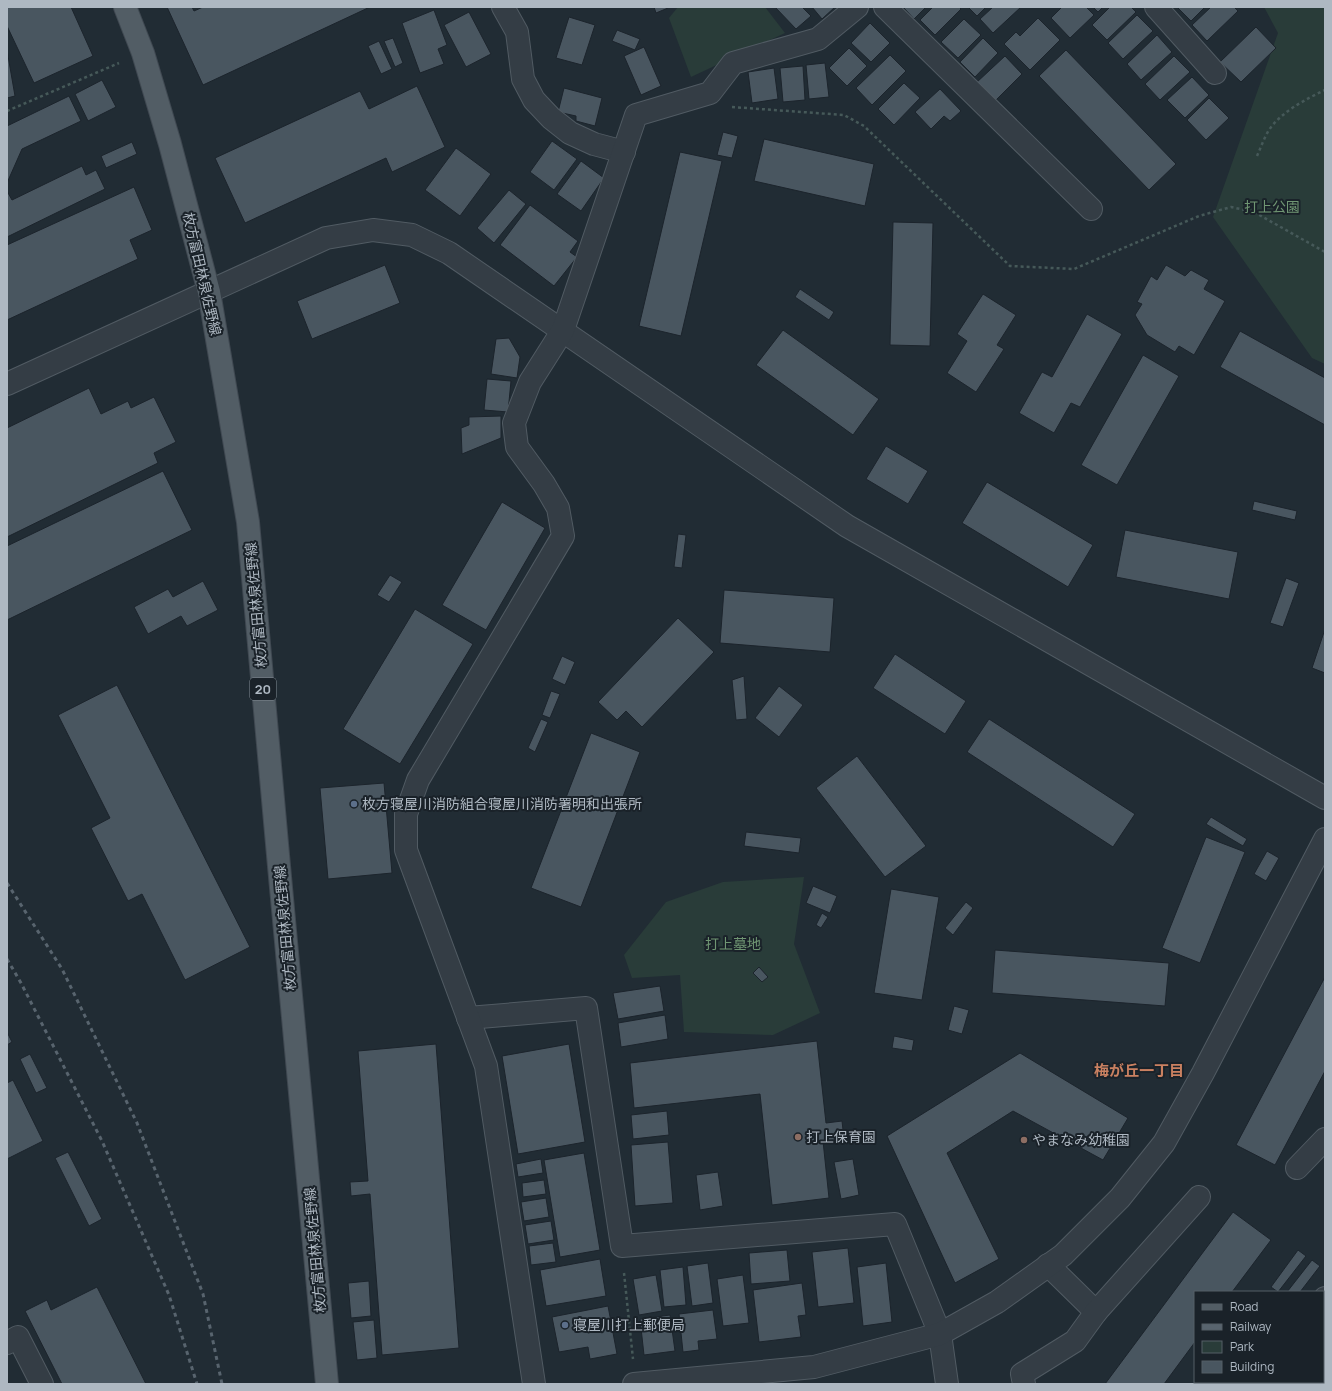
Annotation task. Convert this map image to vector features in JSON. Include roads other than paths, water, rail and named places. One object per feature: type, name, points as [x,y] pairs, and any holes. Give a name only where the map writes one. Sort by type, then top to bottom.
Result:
[{"type":"main road","name":"枚方富田林泉佐野線","points":[[125,7],[143,53],[170,144],[209,292],[248,522],[327,1384]]},
{"type":"street","points":[[503,7],[517,32],[523,79],[534,100],[551,118],[570,133],[594,144],[624,152]]},
{"type":"street","points":[[534,1384],[486,1066],[406,850],[406,814],[418,780],[563,536],[558,508],[544,484],[517,446],[514,423],[530,382],[563,330],[636,115],[710,93],[733,62],[818,39],[857,7]]},
{"type":"street","points":[[885,7],[1090,209]]},
{"type":"street","points":[[1156,7],[1215,73]]},
{"type":"street","points":[[7,384],[326,238],[372,230],[412,235],[449,253],[847,526],[1325,798]]},
{"type":"street","points":[[635,1384],[814,1367],[940,1334],[997,1302],[1062,1255],[1120,1198],[1164,1143],[1203,1073],[1325,839]]},
{"type":"street","points":[[468,1018],[586,1008],[622,1246],[895,1224],[940,1334],[947,1384]]},
{"type":"street","points":[[1297,1168],[1325,1139]]},
{"type":"street","points":[[1024,1384],[1022,1374],[1075,1341],[1096,1312],[1199,1197]]},
{"type":"street","points":[[1048,1266],[1096,1312]]},
{"type":"street","points":[[7,1343],[18,1337],[42,1384]]},
{"type":"railway","points":[[7,883],[62,969],[137,1123],[203,1294],[222,1384]]},
{"type":"railway","points":[[7,959],[21,983],[102,1141],[169,1295],[197,1384]]},
{"type":"place","name":"枚方寝屋川消防組合寝屋川消防署明和出張所","points":[[354,804]]},
{"type":"place","name":"打上保育園","points":[[798,1137]]},
{"type":"place","name":"やまなみ幼稚園","points":[[1024,1140]]},
{"type":"place","name":"寝屋川打上郵便局","points":[[565,1325]]},
{"type":"district","name":"梅が丘一丁目","points":[[1139,1071]]},
{"type":"park label","name":"打上公園","points":[[1272,207]]},
{"type":"park label","name":"打上墓地","points":[[733,944]]}]
